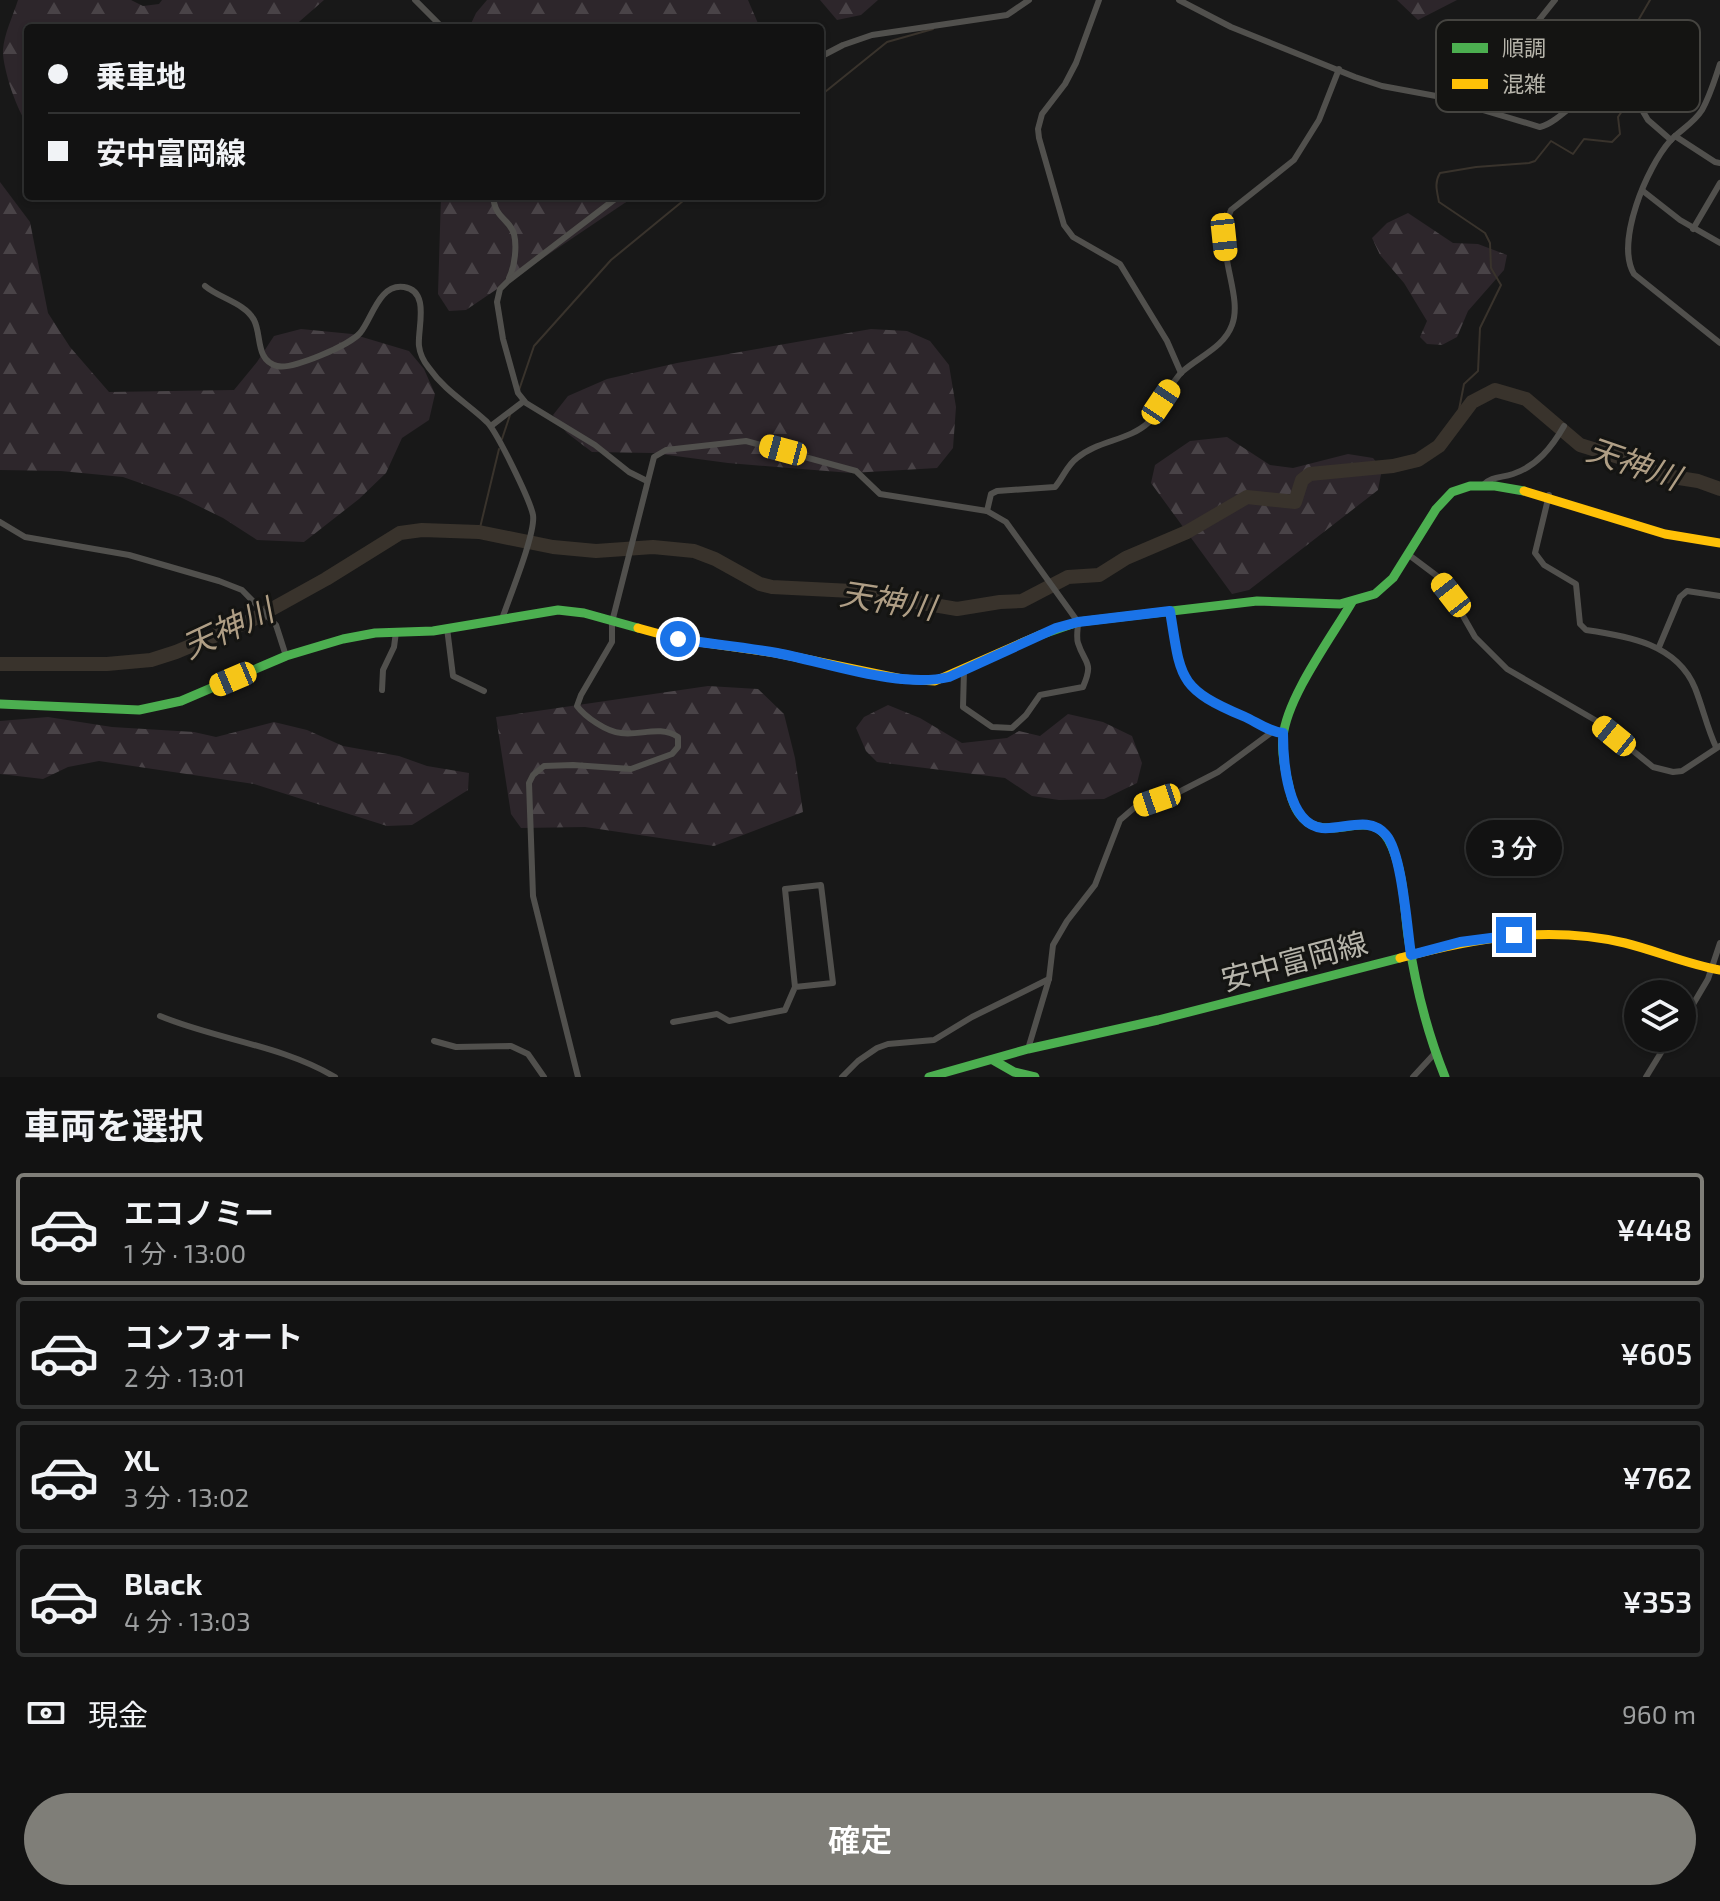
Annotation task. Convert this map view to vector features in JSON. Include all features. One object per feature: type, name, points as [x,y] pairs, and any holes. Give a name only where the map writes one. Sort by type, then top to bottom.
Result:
[{"type":"street","points":[[415,0],[439,24]]},
{"type":"street","points":[[824,55],[872,35],[1007,15],[1029,0]]},
{"type":"street","points":[[1099,0],[1076,63],[1065,84],[1042,114],[1039,138],[1064,225],[1073,237],[1120,264],[1167,341],[1181,373]]},
{"type":"street","points":[[1179,0],[1231,27],[1382,86],[1436,96]]},
{"type":"street","points":[[1539,20],[1555,0]]},
{"type":"street","points":[[1720,64],[1700,113],[1673,138],[1658,158],[1636,205],[1626,252],[1630,267],[1653,291],[1720,343]]},
{"type":"street","points":[[987,511],[991,494],[1055,487],[1077,458],[1139,430],[1151,419],[1181,373],[1229,333],[1234,320],[1224,237],[1225,221],[1231,210],[1294,160],[1319,120],[1339,69]]},
{"type":"street","points":[[1712,87],[1720,92]]},
{"type":"street","points":[[1490,112],[1540,127],[1564,112]]},
{"type":"street","points":[[1643,112],[1648,120],[1673,138],[1720,163]]},
{"type":"street","points":[[1693,229],[1720,183]]},
{"type":"street","points":[[1643,191],[1693,229],[1720,243]]},
{"type":"street","points":[[494,200],[495,211],[514,233],[513,271],[508,281]]},
{"type":"street","points":[[614,200],[508,281],[500,289],[497,302],[513,384],[524,401],[647,481]]},
{"type":"street","points":[[205,286],[249,313],[256,323],[259,348],[269,363],[284,367],[345,345],[360,333],[382,297],[393,288],[408,288],[420,305],[419,344],[427,366],[446,390],[491,426],[534,517],[502,619]]},
{"type":"street","points":[[491,426],[524,401]]},
{"type":"street","points":[[1483,485],[1490,478],[1526,469],[1547,453],[1564,426]]},
{"type":"street","points":[[578,1077],[533,896],[529,783],[544,766],[631,769],[672,754],[679,743],[678,737],[672,733],[617,732],[585,715],[579,708],[581,695],[612,642],[612,622],[654,457],[666,450],[746,441],[856,471],[880,494],[987,511],[1006,522],[1078,622],[1078,642],[1090,671],[1083,687],[1040,695],[1012,728],[992,727],[963,707],[964,670]]},
{"type":"street","points":[[0,704],[139,710],[158,708],[286,656],[362,635],[447,628],[558,610],[584,613],[678,639],[776,653],[902,679],[935,681],[1042,634],[1078,622],[1257,601],[1340,604],[1375,594],[1409,555],[1444,499],[1459,487],[1483,485],[1549,495],[1667,535],[1720,543]]},
{"type":"street","points":[[1409,555],[1437,576],[1475,637],[1507,669],[1595,720],[1653,767],[1682,771],[1718,746],[1706,726],[1695,688],[1686,672],[1659,647],[1638,639],[1586,630],[1580,624],[1576,584],[1544,565],[1535,553],[1549,495]]},
{"type":"street","points":[[0,522],[25,537],[129,555],[242,590],[276,625],[286,656]]},
{"type":"street","points":[[1659,647],[1680,597],[1687,591],[1720,596]]},
{"type":"street","points":[[1352,602],[1290,712],[1283,733],[1292,801],[1302,819],[1320,828],[1371,825],[1390,840],[1397,862],[1411,955],[1445,1077]]},
{"type":"street","points":[[1170,611],[1180,670],[1190,687],[1207,700],[1255,720],[1272,732],[1283,733]]},
{"type":"street","points":[[447,628],[453,676],[484,691]]},
{"type":"street","points":[[382,690],[383,670],[394,647],[396,632]]},
{"type":"street","points":[[1028,1049],[1049,979],[1053,945],[1095,885],[1120,820],[1134,808],[1179,792],[1218,772],[1272,732]]},
{"type":"street","points":[[673,1022],[717,1014],[729,1021],[785,1010],[795,987],[785,889],[821,885],[833,983],[795,987]]},
{"type":"street","name":"安中富岡線","points":[[929,1077],[1028,1049],[1158,1020],[1460,942],[1537,933],[1592,937],[1626,943],[1716,969]]},
{"type":"street","points":[[1696,1001],[1716,969],[1720,943]]},
{"type":"street","points":[[842,1077],[877,1048],[888,1044],[934,1040],[972,1017],[1049,979]]},
{"type":"street","points":[[160,1016],[234,1042],[272,1049],[311,1063],[335,1077]]},
{"type":"street","points":[[434,1041],[456,1047],[511,1046],[528,1054],[544,1077]]},
{"type":"street","points":[[1413,1077],[1436,1052]]},
{"type":"street","points":[[1646,1077],[1661,1052]]},
{"type":"street","points":[[993,1060],[1014,1072],[1035,1077]]},
{"type":"green space","points":[[18,0],[131,0],[143,6],[159,4],[162,0],[324,0],[297,24],[24,24],[24,118],[15,100],[3,57],[5,38]]},
{"type":"green space","points":[[487,0],[748,0],[758,24],[471,24]]},
{"type":"green space","points":[[820,0],[878,0],[861,15],[837,20]]},
{"type":"green space","points":[[1397,0],[1457,0],[1418,20]]},
{"type":"green space","points":[[0,182],[30,222],[48,313],[70,347],[109,392],[234,390],[274,336],[301,329],[352,334],[409,351],[424,369],[435,394],[429,420],[402,438],[386,473],[359,499],[304,542],[257,540],[223,518],[180,497],[123,477],[61,471],[0,470]]},
{"type":"green space","points":[[441,200],[629,200],[466,310],[449,311],[438,294]]},
{"type":"green space","points":[[1408,213],[1453,243],[1478,244],[1507,255],[1504,270],[1468,311],[1457,337],[1442,345],[1427,344],[1420,337],[1427,321],[1404,283],[1380,255],[1372,238],[1387,223]]},
{"type":"green space","points":[[871,329],[907,331],[930,341],[949,365],[956,407],[953,448],[937,468],[851,473],[728,463],[653,453],[592,452],[567,433],[553,415],[568,396],[607,379],[677,363]]},
{"type":"green space","points":[[1227,437],[1270,465],[1293,468],[1348,454],[1373,458],[1382,469],[1378,490],[1249,590],[1232,594],[1151,483],[1155,465],[1190,441]]},
{"type":"green space","points":[[708,686],[758,689],[784,714],[795,758],[803,812],[714,846],[585,827],[521,828],[511,814],[496,717]]},
{"type":"green space","points":[[888,705],[920,718],[962,743],[1007,738],[1019,731],[1040,736],[1068,714],[1103,722],[1132,736],[1142,763],[1137,783],[1104,799],[1059,800],[1032,796],[1005,778],[877,762],[866,751],[856,728],[864,717]]},
{"type":"green space","points":[[48,717],[216,737],[274,722],[307,730],[343,746],[469,773],[468,790],[412,825],[387,826],[254,784],[99,761],[68,767],[43,779],[0,774],[0,721]]},
{"type":"waterway","points":[[1639,20],[1650,0]]},
{"type":"waterway","points":[[824,93],[887,42],[933,29]]},
{"type":"waterway","points":[[1457,420],[1464,384],[1478,371],[1480,328],[1501,285],[1491,268],[1490,243],[1485,233],[1439,202],[1436,187],[1440,173],[1529,163],[1535,161],[1551,141],[1573,154],[1584,139],[1612,142],[1620,134],[1618,117],[1622,112]]},
{"type":"waterway","points":[[519,390],[534,346],[611,260],[684,200]]},
{"type":"waterway","name":"天神川","points":[[0,664],[107,664],[151,660],[252,620],[400,533],[422,530],[479,532],[553,547],[596,551],[653,547],[694,551],[772,587],[852,591],[957,609],[1022,601],[1068,577],[1099,575],[1126,558],[1187,532],[1247,497],[1295,502],[1302,480],[1310,474],[1393,466],[1418,460],[1439,446],[1472,402],[1495,390],[1526,399],[1580,445],[1635,462],[1660,475],[1698,481],[1720,489]]},
{"type":"waterway","points":[[502,439],[510,415]]},
{"type":"waterway","points":[[479,532],[499,449]]},
{"type":"traffic: fast","points":[[1040,635],[1078,622],[1257,601],[1340,604],[1375,594],[1393,578],[1436,509],[1452,492],[1470,486],[1524,491]]},
{"type":"traffic: fast","points":[[1352,602],[1301,686],[1286,721],[1283,737],[1286,771],[1293,802],[1307,822],[1329,828],[1369,825],[1378,828],[1392,847],[1401,880],[1418,990],[1445,1077]]},
{"type":"traffic: fast","points":[[0,704],[139,710],[181,701],[286,656],[343,639],[375,633],[433,631],[558,610],[584,613],[638,628]]},
{"type":"traffic: fast","points":[[929,1077],[1028,1049],[1158,1020],[1400,958]]},
{"type":"traffic: fast","points":[[993,1060],[1014,1072],[1035,1077]]},
{"type":"traffic: slow","points":[[1524,491],[1665,534],[1720,543]]},
{"type":"traffic: slow","points":[[638,628],[678,639],[776,653],[902,679],[935,681],[1040,635]]},
{"type":"traffic: slow","points":[[1400,958],[1512,936],[1568,935],[1625,943],[1720,970]]},
{"type":"route","points":[[678,639],[776,653],[902,679],[935,681],[1056,628],[1078,622],[1170,611],[1180,670],[1190,687],[1207,700],[1255,720],[1272,732],[1283,733],[1292,801],[1302,819],[1320,828],[1371,825],[1379,828],[1390,840],[1397,862],[1411,955],[1460,942],[1514,935]]}]
